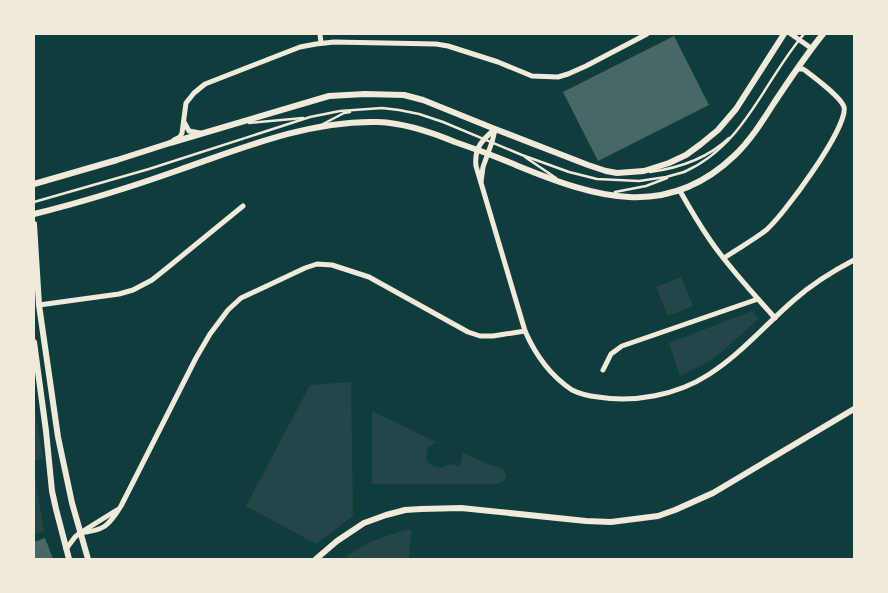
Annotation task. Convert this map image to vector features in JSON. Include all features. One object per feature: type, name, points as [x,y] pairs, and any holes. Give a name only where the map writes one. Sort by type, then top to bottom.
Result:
[{"type":"street","points":[[320,34],[321,43]]},
{"type":"street","points":[[170,143],[180,137],[186,103],[205,84],[300,47],[321,43],[343,42],[436,44],[498,62],[532,76],[552,77],[573,72],[647,34]]},
{"type":"street","points":[[34,184],[329,96],[365,94],[385,94],[423,100],[588,165],[617,173],[655,168],[686,155],[718,130],[736,109],[784,34]]},
{"type":"street","points":[[791,34],[811,48]]},
{"type":"street","points":[[34,214],[103,195],[278,137],[317,127],[379,122],[420,130],[565,184],[597,193],[623,197],[659,196],[680,190],[709,177],[735,156],[760,125],[811,48],[823,34]]},
{"type":"street","points":[[724,258],[766,230],[779,217],[807,180],[838,130],[844,116],[844,105],[837,96],[803,69],[797,69]]},
{"type":"street","points":[[184,121],[189,131],[206,134]]},
{"type":"street","points":[[495,129],[483,139],[476,157],[476,166],[525,331],[537,354],[549,370],[573,390],[586,395],[622,399],[644,397],[690,385],[708,376],[734,356],[794,299],[831,272],[854,260]]},
{"type":"street","points":[[481,185],[482,172],[495,129]]},
{"type":"street","points":[[680,190],[694,216],[724,258],[775,318]]},
{"type":"street","points":[[39,304],[119,294],[133,290],[152,280],[243,206]]},
{"type":"street","points":[[34,224],[39,304],[58,437],[67,483],[88,559]]},
{"type":"street","points":[[66,549],[80,533],[103,528],[110,523],[121,506],[196,358],[218,321],[242,298],[304,268],[317,264],[332,265],[369,277],[468,332],[480,336],[525,331]]},
{"type":"street","points":[[603,370],[611,354],[622,346],[758,299]]},
{"type":"street","points":[[34,342],[52,491],[69,559]]},
{"type":"street","points":[[316,559],[337,541],[364,523],[386,514],[421,509],[461,508],[612,522],[658,516],[713,493],[854,409]]},
{"type":"lane","points":[[597,193],[631,190],[646,186],[695,167],[714,155],[728,142],[747,119],[787,56],[804,34]]},
{"type":"lane","points":[[34,202],[310,117],[333,112],[382,108],[419,114],[522,155],[569,172],[597,179],[632,182],[652,180],[684,172]]},
{"type":"lane","points":[[317,127],[344,113],[364,109]]},
{"type":"lane","points":[[235,124],[310,117]]},
{"type":"lane","points":[[631,172],[663,170],[693,161],[723,144],[747,119]]},
{"type":"lane","points":[[522,155],[565,184]]},
{"type":"shaded area","points":[[681,277],[693,306],[668,316],[656,287]]},
{"type":"shaded area","points":[[752,311],[758,319],[724,350],[706,363],[680,376],[669,343]]},
{"type":"shaded area","points":[[351,382],[353,516],[316,544],[246,506],[310,385]]},
{"type":"shaded area","points":[[34,404],[43,458],[34,461]]},
{"type":"shaded area","points":[[372,411],[436,442],[428,447],[426,459],[432,466],[440,468],[451,464],[460,466],[463,453],[504,470],[507,478],[498,484],[372,484]]},
{"type":"shaded area","points":[[34,469],[44,531],[34,534]]},
{"type":"shaded area","points":[[411,529],[409,559],[344,559],[368,543]]},
{"type":"building","points":[[674,36],[709,105],[598,161],[563,92]]},
{"type":"building","points":[[45,538],[53,559],[34,559],[34,542]]}]
